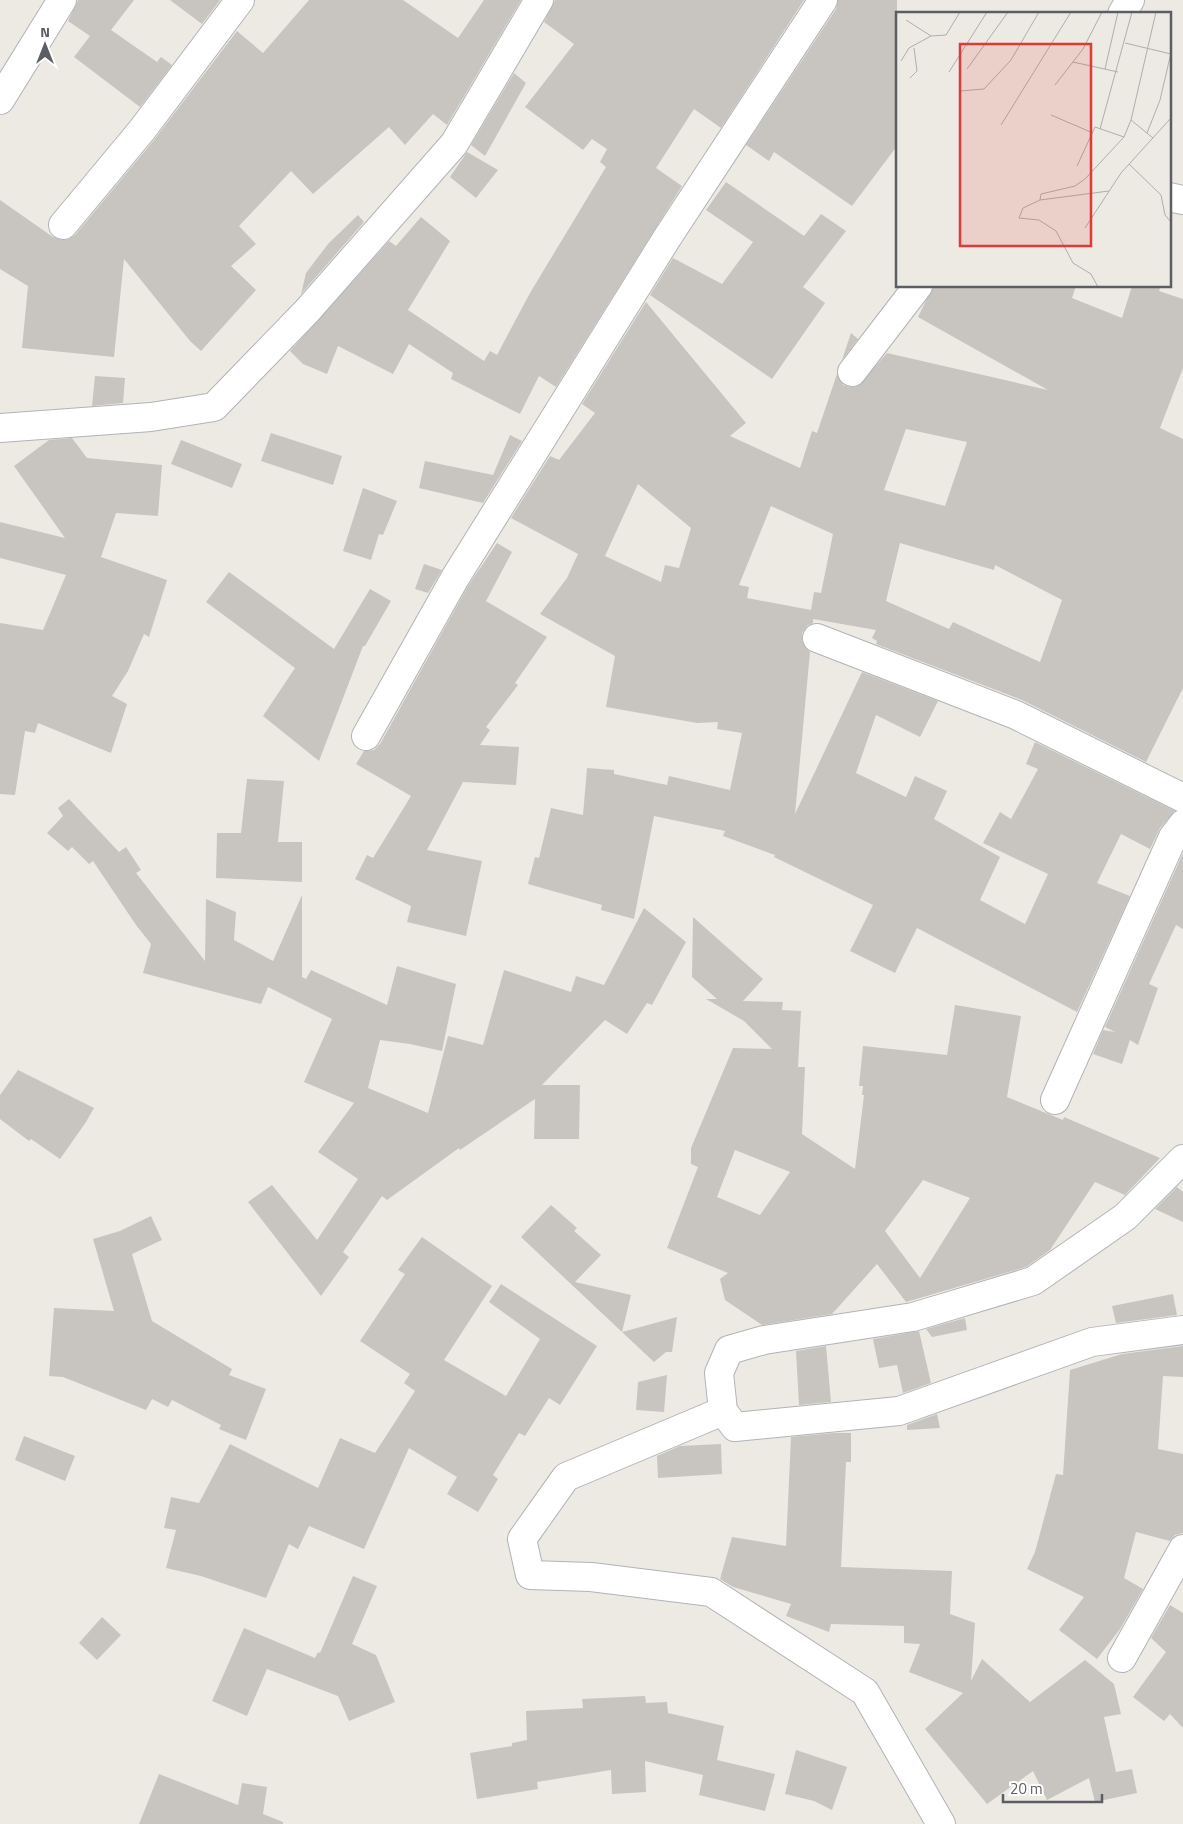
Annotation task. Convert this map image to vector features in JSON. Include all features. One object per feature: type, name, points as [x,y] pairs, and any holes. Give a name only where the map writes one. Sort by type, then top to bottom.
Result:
[{"type":"street","points":[[0,100],[62,0]]},
{"type":"street","points":[[63,225],[142,130],[240,0]]},
{"type":"street","points":[[0,428],[150,417],[214,407],[307,311],[454,144],[539,0]]},
{"type":"street","points":[[366,736],[481,537],[667,238],[823,0]]},
{"type":"street","points":[[1123,12],[1130,0]]},
{"type":"street","points":[[1170,197],[1183,200]]},
{"type":"street","points":[[852,372],[916,288]]},
{"type":"street","points":[[817,638],[1016,715],[1183,798]]},
{"type":"street","points":[[1055,1100],[1173,838],[1183,824]]},
{"type":"street","points":[[1183,1159],[1125,1217],[1033,1281],[913,1317],[764,1340],[729,1350],[719,1373],[723,1411],[735,1427],[899,1411],[1092,1342],[1183,1330]]},
{"type":"street","points":[[723,1411],[566,1477],[522,1539],[530,1575],[591,1577],[711,1592],[865,1692],[941,1824]]},
{"type":"street","points":[[1122,1658],[1183,1549]]},
{"type":"building","points":[[78,0],[134,0],[111,30],[157,62],[161,57],[172,65],[140,107],[74,57],[90,36],[68,21]]},
{"type":"building","points":[[170,0],[220,0],[202,24]]},
{"type":"building","points":[[309,0],[403,0],[458,38],[484,0],[521,0],[447,125],[433,114],[405,145],[389,127],[313,194],[291,171],[239,226],[256,244],[231,266],[256,290],[201,351],[190,341],[124,259],[114,357],[22,348],[28,286],[0,269],[0,200],[53,237],[61,240],[69,239],[75,235],[154,140],[237,31],[263,53]]},
{"type":"building","points":[[555,0],[804,0],[721,128],[694,109],[656,168],[682,186],[556,387],[539,376],[520,414],[451,379],[453,373],[409,344],[393,374],[338,346],[327,374],[303,364],[290,351],[389,241],[396,246],[421,217],[450,241],[408,310],[484,361],[490,351],[497,355],[530,293],[606,167],[600,162],[607,149],[592,139],[583,150],[525,107],[574,44],[544,22]]},
{"type":"building","points":[[838,0],[897,0],[896,147],[852,206],[774,152],[769,161],[746,145],[836,9]]},
{"type":"building","points":[[514,73],[526,83],[485,156],[471,145]]},
{"type":"building","points":[[467,152],[498,170],[476,198],[450,177]]},
{"type":"building","points":[[726,182],[804,236],[821,214],[846,231],[803,287],[825,303],[772,379],[650,295],[673,258],[722,284],[753,242],[706,210]]},
{"type":"building","points":[[358,215],[364,222],[301,294],[306,273],[328,244]]},
{"type":"building","points":[[932,288],[1075,288],[1072,298],[1122,318],[1131,288],[1160,288],[1159,291],[1183,299],[1183,368],[1160,428],[1183,439],[1183,688],[1146,762],[1022,700],[876,644],[877,641],[872,638],[876,630],[813,619],[813,623],[807,626],[802,633],[802,641],[810,652],[795,814],[862,672],[938,701],[920,737],[876,715],[856,773],[906,797],[915,776],[947,791],[934,819],[1000,857],[980,900],[1025,924],[1048,874],[983,843],[1000,812],[1011,819],[1038,769],[1026,764],[1035,742],[1175,811],[1160,828],[1150,849],[1121,834],[1097,883],[1130,896],[1077,1012],[917,928],[895,973],[850,951],[873,905],[774,857],[775,855],[723,836],[725,831],[654,816],[634,919],[601,910],[602,905],[528,884],[535,857],[539,858],[551,808],[583,815],[587,768],[614,770],[614,774],[667,785],[669,776],[730,790],[742,733],[717,729],[718,722],[697,723],[606,707],[615,656],[540,614],[567,578],[578,554],[511,518],[550,456],[559,460],[595,413],[582,404],[646,302],[746,423],[730,436],[800,468],[812,431],[817,433],[837,374],[843,385],[850,387],[858,386],[887,353],[1048,390],[918,317]],"holes":[[[906,429],[967,442],[945,506],[884,490]],[[638,484],[691,528],[679,568],[665,565],[661,582],[605,556]],[[771,506],[833,534],[821,593],[814,592],[811,610],[747,598],[749,587],[739,585]],[[900,543],[994,570],[995,565],[1062,600],[1040,662],[953,622],[949,629],[886,601]]]},
{"type":"building","points":[[851,333],[858,339],[842,360]]},
{"type":"building","points":[[95,376],[125,378],[123,403],[92,406]]},
{"type":"building","points":[[271,433],[342,456],[333,485],[261,461]]},
{"type":"building","points":[[510,435],[522,441],[483,503],[419,488],[425,461],[493,475]]},
{"type":"building","points":[[72,438],[87,458],[162,465],[158,516],[116,513],[101,557],[167,580],[149,637],[144,634],[128,671],[112,696],[127,704],[111,753],[38,723],[35,733],[25,731],[15,795],[0,794],[0,623],[43,630],[66,575],[0,558],[0,522],[65,538],[14,466],[49,440]]},
{"type":"building","points":[[181,440],[242,464],[232,488],[171,464]]},
{"type":"building","points":[[363,488],[397,501],[383,535],[379,534],[371,560],[343,551]]},
{"type":"building","points":[[497,543],[512,552],[486,601],[547,637],[515,683],[518,685],[486,727],[490,730],[480,745],[519,747],[516,785],[463,782],[427,850],[482,861],[466,936],[407,922],[411,906],[355,879],[367,855],[373,858],[411,796],[356,764],[364,751],[374,750],[380,744],[468,586]]},
{"type":"building","points":[[424,564],[442,570],[428,593],[415,589]]},
{"type":"building","points":[[229,572],[334,649],[370,589],[391,601],[365,646],[363,646],[319,761],[263,716],[295,668],[206,602]]},
{"type":"building","points":[[247,779],[284,781],[278,842],[302,842],[302,882],[216,878],[217,833],[241,833]]},
{"type":"building","points":[[69,799],[119,852],[126,847],[141,870],[136,873],[205,961],[206,899],[236,912],[234,940],[273,961],[302,895],[302,977],[306,979],[311,970],[387,1005],[397,966],[456,984],[442,1051],[380,1040],[368,1088],[428,1113],[448,1036],[483,1045],[504,970],[571,992],[576,976],[604,985],[644,908],[686,942],[652,1005],[647,1003],[627,1034],[605,1020],[542,1085],[580,1085],[579,1139],[534,1139],[535,1099],[460,1150],[459,1148],[387,1200],[382,1196],[343,1252],[349,1257],[321,1296],[248,1202],[272,1185],[317,1240],[358,1179],[318,1152],[354,1103],[304,1082],[332,1019],[268,987],[261,1004],[143,973],[151,944],[93,861],[89,864],[72,847],[68,851],[47,833],[63,816],[58,808]]},
{"type":"building","points":[[1183,853],[1183,929],[1176,925],[1149,984],[1158,988],[1138,1045],[1130,1040],[1122,1064],[1093,1054],[1103,1030],[1115,1032],[1105,1027]]},
{"type":"building","points":[[693,917],[763,979],[743,1001],[783,1002],[782,1010],[801,1011],[798,1067],[805,1067],[802,1134],[855,1169],[864,1095],[862,1095],[863,1086],[859,1086],[863,1046],[947,1055],[955,1005],[1021,1016],[1007,1097],[1063,1120],[1064,1117],[1160,1158],[1125,1195],[1095,1182],[1050,1250],[1026,1267],[906,1302],[877,1264],[832,1314],[762,1325],[725,1300],[720,1279],[728,1273],[667,1248],[698,1167],[691,1164],[691,1148],[733,1048],[772,1049],[744,1021],[706,999],[717,999],[692,977]],"holes":[[[735,1150],[790,1172],[760,1215],[717,1197]],[[923,1180],[970,1198],[920,1278],[885,1231]]]},
{"type":"building","points":[[18,1070],[94,1108],[60,1159],[31,1139],[29,1141],[0,1119],[0,1095]]},
{"type":"building","points":[[1177,1187],[1183,1192],[1183,1222],[1155,1209]]},
{"type":"building","points":[[551,1205],[577,1228],[574,1231],[601,1255],[575,1282],[631,1295],[622,1332],[521,1237]]},
{"type":"building","points":[[151,1216],[162,1240],[132,1254],[152,1321],[232,1369],[229,1375],[266,1389],[246,1440],[219,1429],[221,1425],[172,1400],[168,1407],[152,1399],[146,1410],[63,1377],[49,1376],[54,1308],[114,1311],[93,1239],[120,1231]]},
{"type":"building","points":[[422,1237],[492,1286],[444,1360],[506,1396],[540,1339],[489,1302],[501,1284],[597,1346],[560,1405],[549,1398],[525,1436],[519,1433],[493,1475],[498,1479],[478,1512],[447,1494],[457,1477],[409,1448],[364,1549],[309,1526],[298,1549],[289,1544],[266,1598],[201,1576],[166,1568],[176,1530],[164,1528],[171,1497],[199,1503],[230,1444],[318,1488],[340,1438],[375,1453],[415,1391],[404,1383],[410,1374],[360,1341],[405,1274],[398,1270]]},
{"type":"building","points":[[1173,1294],[1177,1315],[1116,1323],[1112,1306]]},
{"type":"building","points":[[677,1317],[672,1352],[666,1352],[654,1362],[622,1332]]},
{"type":"building","points":[[965,1318],[967,1330],[932,1337],[926,1329]]},
{"type":"building","points":[[919,1331],[931,1383],[903,1393],[897,1365],[879,1368],[873,1339]]},
{"type":"building","points":[[826,1346],[831,1402],[799,1405],[796,1351]]},
{"type":"building","points":[[1183,1346],[1183,1377],[1163,1376],[1158,1449],[1183,1454],[1183,1533],[1175,1535],[1170,1541],[1136,1532],[1124,1578],[1143,1589],[1120,1629],[1097,1659],[1059,1630],[1084,1597],[1027,1569],[1035,1552],[1056,1474],[1063,1475],[1070,1370],[1122,1354]]},
{"type":"building","points":[[667,1375],[664,1412],[636,1410],[638,1382]]},
{"type":"building","points":[[937,1414],[940,1428],[907,1430],[907,1425]]},
{"type":"building","points":[[851,1433],[851,1462],[846,1462],[841,1567],[952,1571],[950,1614],[975,1623],[971,1681],[982,1659],[1030,1702],[1085,1660],[1114,1684],[1121,1714],[1104,1717],[1116,1772],[1132,1769],[1137,1793],[1095,1802],[1089,1778],[1047,1800],[1033,1771],[987,1804],[925,1729],[963,1693],[909,1672],[920,1644],[904,1643],[904,1626],[831,1624],[829,1632],[786,1616],[791,1604],[733,1587],[720,1579],[732,1537],[786,1546],[791,1437]]},
{"type":"building","points":[[24,1436],[75,1456],[65,1481],[15,1460]]},
{"type":"building","points":[[721,1444],[722,1474],[658,1478],[657,1456],[680,1446]]},
{"type":"building","points":[[353,1576],[377,1586],[352,1644],[376,1655],[395,1702],[349,1721],[338,1696],[267,1669],[247,1716],[212,1701],[244,1628],[315,1658],[318,1652],[320,1653]]},
{"type":"building","points":[[1170,1605],[1183,1613],[1183,1728],[1170,1714],[1164,1721],[1133,1697],[1166,1652],[1151,1638]]},
{"type":"building","points":[[102,1617],[121,1635],[97,1660],[79,1643]]},
{"type":"building","points":[[645,1696],[646,1703],[667,1702],[668,1713],[724,1726],[717,1760],[775,1774],[765,1811],[699,1795],[703,1775],[645,1761],[646,1792],[612,1794],[611,1770],[537,1782],[538,1789],[477,1799],[470,1753],[512,1746],[512,1743],[527,1740],[526,1711],[583,1708],[582,1699]]},
{"type":"building","points":[[796,1750],[847,1767],[832,1810],[814,1801],[785,1794]]},
{"type":"building","points":[[159,1774],[238,1805],[242,1783],[267,1787],[263,1814],[283,1822],[283,1824],[139,1824]]}]
